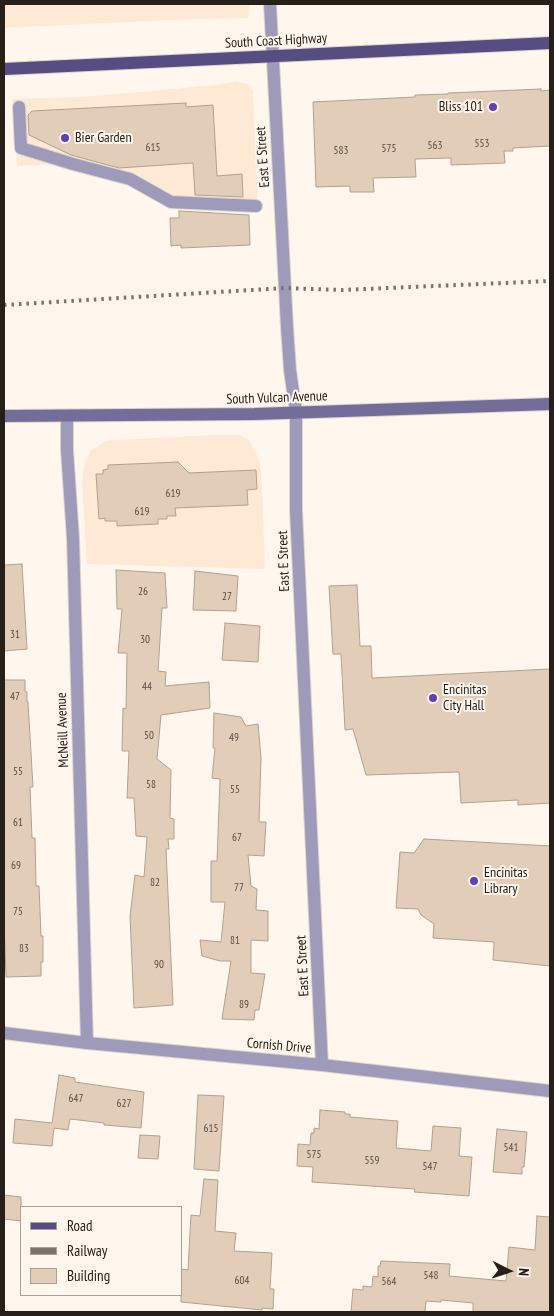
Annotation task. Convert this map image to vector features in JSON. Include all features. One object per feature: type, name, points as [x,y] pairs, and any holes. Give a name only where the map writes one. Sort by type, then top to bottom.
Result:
[{"type":"main road","name":"South Coast Highway","points":[[4,69],[550,43]]},
{"type":"main road","name":"South Vulcan Avenue","points":[[4,416],[296,413],[550,404]]},
{"type":"street","name":"East E Street","points":[[270,4],[287,327],[296,413],[296,510],[322,1065]]},
{"type":"street","points":[[19,107],[22,148],[130,179],[172,202],[256,206]]},
{"type":"street","name":"McNeill Avenue","points":[[67,416],[67,450],[73,548],[87,1043]]},
{"type":"street","name":"Cornish Drive","points":[[4,1033],[87,1043],[322,1065],[550,1091]]},
{"type":"shaded area","points":[[4,4],[249,4],[248,18],[4,28]]},
{"type":"shaded area","points":[[235,81],[248,84],[253,91],[258,211],[173,209],[157,197],[128,182],[59,164],[17,166],[12,99],[82,97],[223,84]]},
{"type":"shaded area","points":[[239,435],[248,439],[260,461],[265,569],[87,564],[82,483],[84,466],[91,450],[106,441]]},
{"type":"building","points":[[541,89],[541,91],[550,90],[550,146],[513,148],[513,151],[504,151],[505,163],[451,165],[451,158],[415,159],[416,177],[373,178],[374,192],[350,192],[350,186],[316,187],[313,102]]},
{"type":"building","points":[[186,103],[186,107],[213,105],[217,176],[242,174],[243,197],[195,195],[193,163],[119,168],[71,155],[29,135],[28,115],[32,111]]},
{"type":"building","points":[[179,211],[249,215],[250,245],[181,248],[181,245],[171,246],[170,218],[179,218]]},
{"type":"building","points":[[178,462],[189,473],[256,470],[257,489],[247,490],[248,505],[175,508],[176,516],[158,519],[158,524],[117,526],[117,521],[105,521],[105,518],[99,519],[96,474],[103,474],[103,470],[108,469],[108,465]]},
{"type":"building","points":[[22,564],[27,649],[4,651],[4,565]]},
{"type":"building","points":[[116,570],[165,573],[167,608],[162,608],[158,671],[166,672],[165,686],[209,682],[210,708],[161,715],[157,759],[171,770],[170,818],[174,819],[174,839],[168,839],[169,849],[166,849],[173,1005],[134,1008],[130,916],[135,875],[144,877],[147,837],[136,836],[134,798],[127,798],[129,751],[122,751],[123,708],[126,709],[127,653],[118,653],[122,609],[117,609]]},
{"type":"building","points":[[195,571],[238,576],[236,611],[193,610]]},
{"type":"building","name":"Encinitas City Hall","points":[[357,585],[360,646],[371,646],[372,678],[550,669],[550,803],[518,805],[518,800],[461,803],[459,772],[366,775],[353,729],[345,730],[341,654],[333,654],[329,586]]},
{"type":"building","points":[[225,623],[260,626],[258,662],[222,660]]},
{"type":"building","points":[[4,680],[25,680],[25,691],[27,692],[33,787],[30,787],[32,838],[35,838],[36,886],[39,886],[41,936],[43,936],[41,976],[6,977],[4,920]]},
{"type":"building","points":[[214,713],[241,717],[246,726],[258,724],[261,758],[259,822],[266,822],[264,856],[248,855],[251,886],[257,889],[256,910],[268,911],[268,941],[251,940],[251,973],[265,974],[259,1010],[255,1010],[254,1020],[222,1019],[231,961],[220,961],[202,956],[200,940],[221,942],[225,902],[211,902],[211,861],[217,861],[220,779],[212,778],[215,748],[213,748]]},
{"type":"building","name":"Encinitas Library","points":[[424,839],[550,846],[550,966],[493,960],[494,942],[433,938],[434,924],[421,915],[418,909],[396,908],[400,852],[414,853]]},
{"type":"building","points":[[59,1075],[75,1078],[75,1082],[144,1092],[141,1128],[104,1125],[104,1123],[70,1119],[68,1130],[54,1128],[52,1146],[13,1143],[15,1119],[52,1123]]},
{"type":"building","points":[[198,1095],[224,1096],[219,1171],[194,1169]]},
{"type":"building","points":[[320,1110],[345,1112],[345,1114],[350,1114],[350,1117],[398,1121],[396,1148],[431,1151],[433,1126],[461,1128],[459,1156],[472,1157],[469,1196],[414,1192],[415,1189],[312,1182],[313,1167],[297,1166],[298,1144],[310,1145],[311,1133],[314,1133],[314,1128],[319,1129]]},
{"type":"building","points":[[497,1129],[527,1132],[522,1174],[493,1172]]},
{"type":"building","points":[[140,1135],[160,1136],[158,1159],[138,1158]]},
{"type":"building","points":[[204,1179],[218,1180],[215,1231],[236,1233],[234,1251],[272,1253],[270,1289],[274,1289],[273,1309],[262,1308],[262,1310],[181,1302],[182,1269],[188,1270],[191,1215],[200,1216]]},
{"type":"building","points":[[4,1195],[21,1197],[20,1221],[4,1219]]},
{"type":"building","points":[[537,1216],[550,1217],[550,1312],[473,1312],[473,1303],[441,1300],[441,1302],[426,1301],[425,1312],[351,1312],[353,1289],[363,1290],[363,1286],[372,1287],[373,1276],[378,1277],[378,1266],[380,1266],[381,1261],[450,1264],[449,1276],[506,1281],[509,1247],[535,1250]]},
{"type":"railway","points":[[4,305],[285,288],[342,290],[550,281]]},
{"type":"place","name":"Bliss 101","points":[[493,107]]},
{"type":"place","name":"Bier Garden","points":[[65,138]]},
{"type":"place","name":"Encinitas City Hall","points":[[433,698]]},
{"type":"place","name":"Encinitas Library","points":[[474,881]]}]
